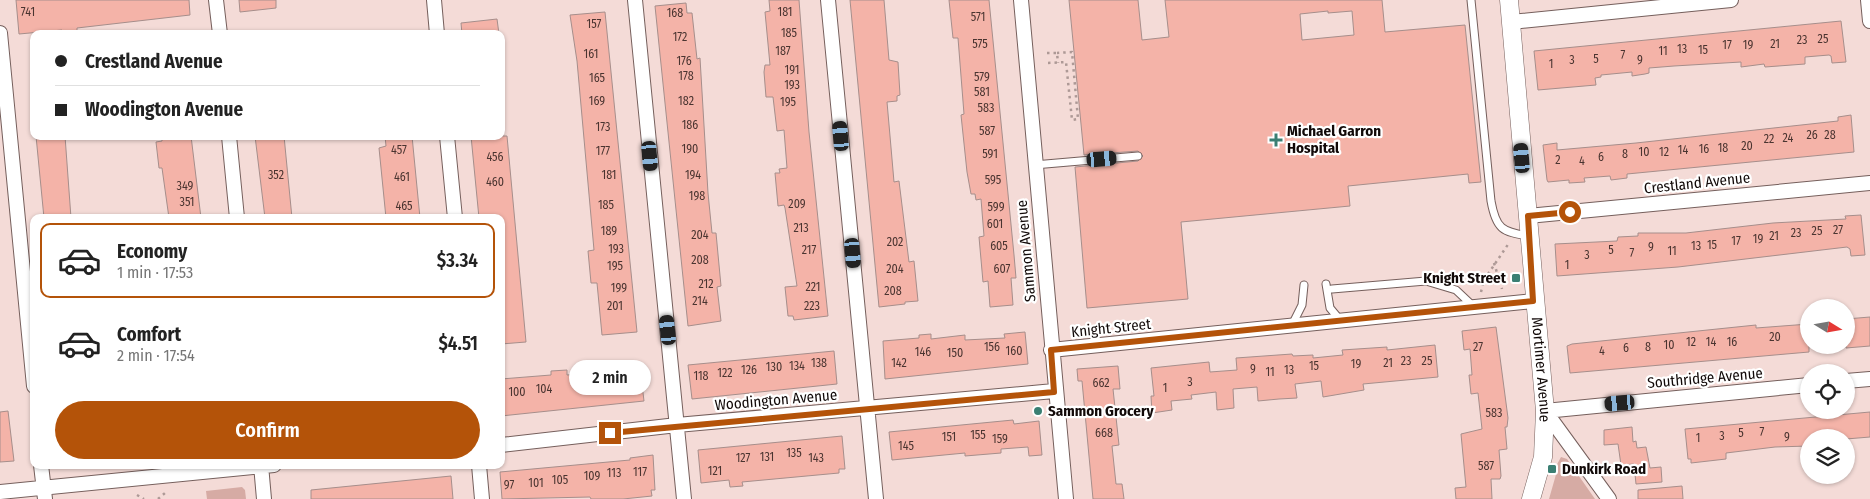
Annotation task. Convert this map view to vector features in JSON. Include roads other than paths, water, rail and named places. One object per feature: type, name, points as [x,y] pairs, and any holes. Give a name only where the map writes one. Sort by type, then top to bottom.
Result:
[{"type":"street","points":[[216,0],[220,30]]},
{"type":"street","points":[[434,0],[437,30]]},
{"type":"street","points":[[635,0],[684,499]]},
{"type":"street","points":[[828,0],[876,499]]},
{"type":"street","name":"Sammon Avenue","points":[[1021,0],[1054,392],[1066,499]]},
{"type":"street","name":"Mortimer Avenue","points":[[1509,0],[1528,216],[1522,236],[1533,301],[1544,410],[1543,457],[1531,499]]},
{"type":"street","points":[[1511,22],[1731,0]]},
{"type":"street","points":[[1868,0],[1870,21]]},
{"type":"street","points":[[0,32],[30,344]]},
{"type":"street","points":[[229,140],[237,214]]},
{"type":"street","points":[[447,140],[455,214]]},
{"type":"street","name":"Crestland Avenue","points":[[1528,216],[1870,183]]},
{"type":"street","name":"Knight Street","points":[[1051,350],[1341,321],[1477,301],[1533,301]]},
{"type":"street","points":[[1855,380],[1870,379]]},
{"type":"street","name":"Southridge Avenue","points":[[1544,410],[1800,386]]},
{"type":"street","name":"Woodington Avenue","points":[[505,444],[677,425],[1054,392]]},
{"type":"street","points":[[1544,410],[1609,499]]},
{"type":"street","points":[[41,469],[44,493]]},
{"type":"street","points":[[0,492],[44,493],[233,469]]},
{"type":"street","points":[[264,499],[265,469]]},
{"type":"street","points":[[479,469],[482,499]]},
{"type":"lane","points":[[1471,0],[1494,221],[1500,227],[1522,236]]},
{"type":"lane","points":[[1034,165],[1138,156]]},
{"type":"lane","points":[[1332,289],[1426,281],[1456,290],[1477,301]]},
{"type":"lane","points":[[1326,284],[1330,308],[1341,321]]},
{"type":"lane","points":[[1291,326],[1302,305],[1304,285]]},
{"type":"place","name":"Michael Garron Hospital","points":[[1276,140]]},
{"type":"place","name":"Knight Street","points":[[1516,278]]},
{"type":"place","name":"Sammon Grocery","points":[[1038,411]]},
{"type":"place","name":"Dunkirk Road","points":[[1552,469]]}]
